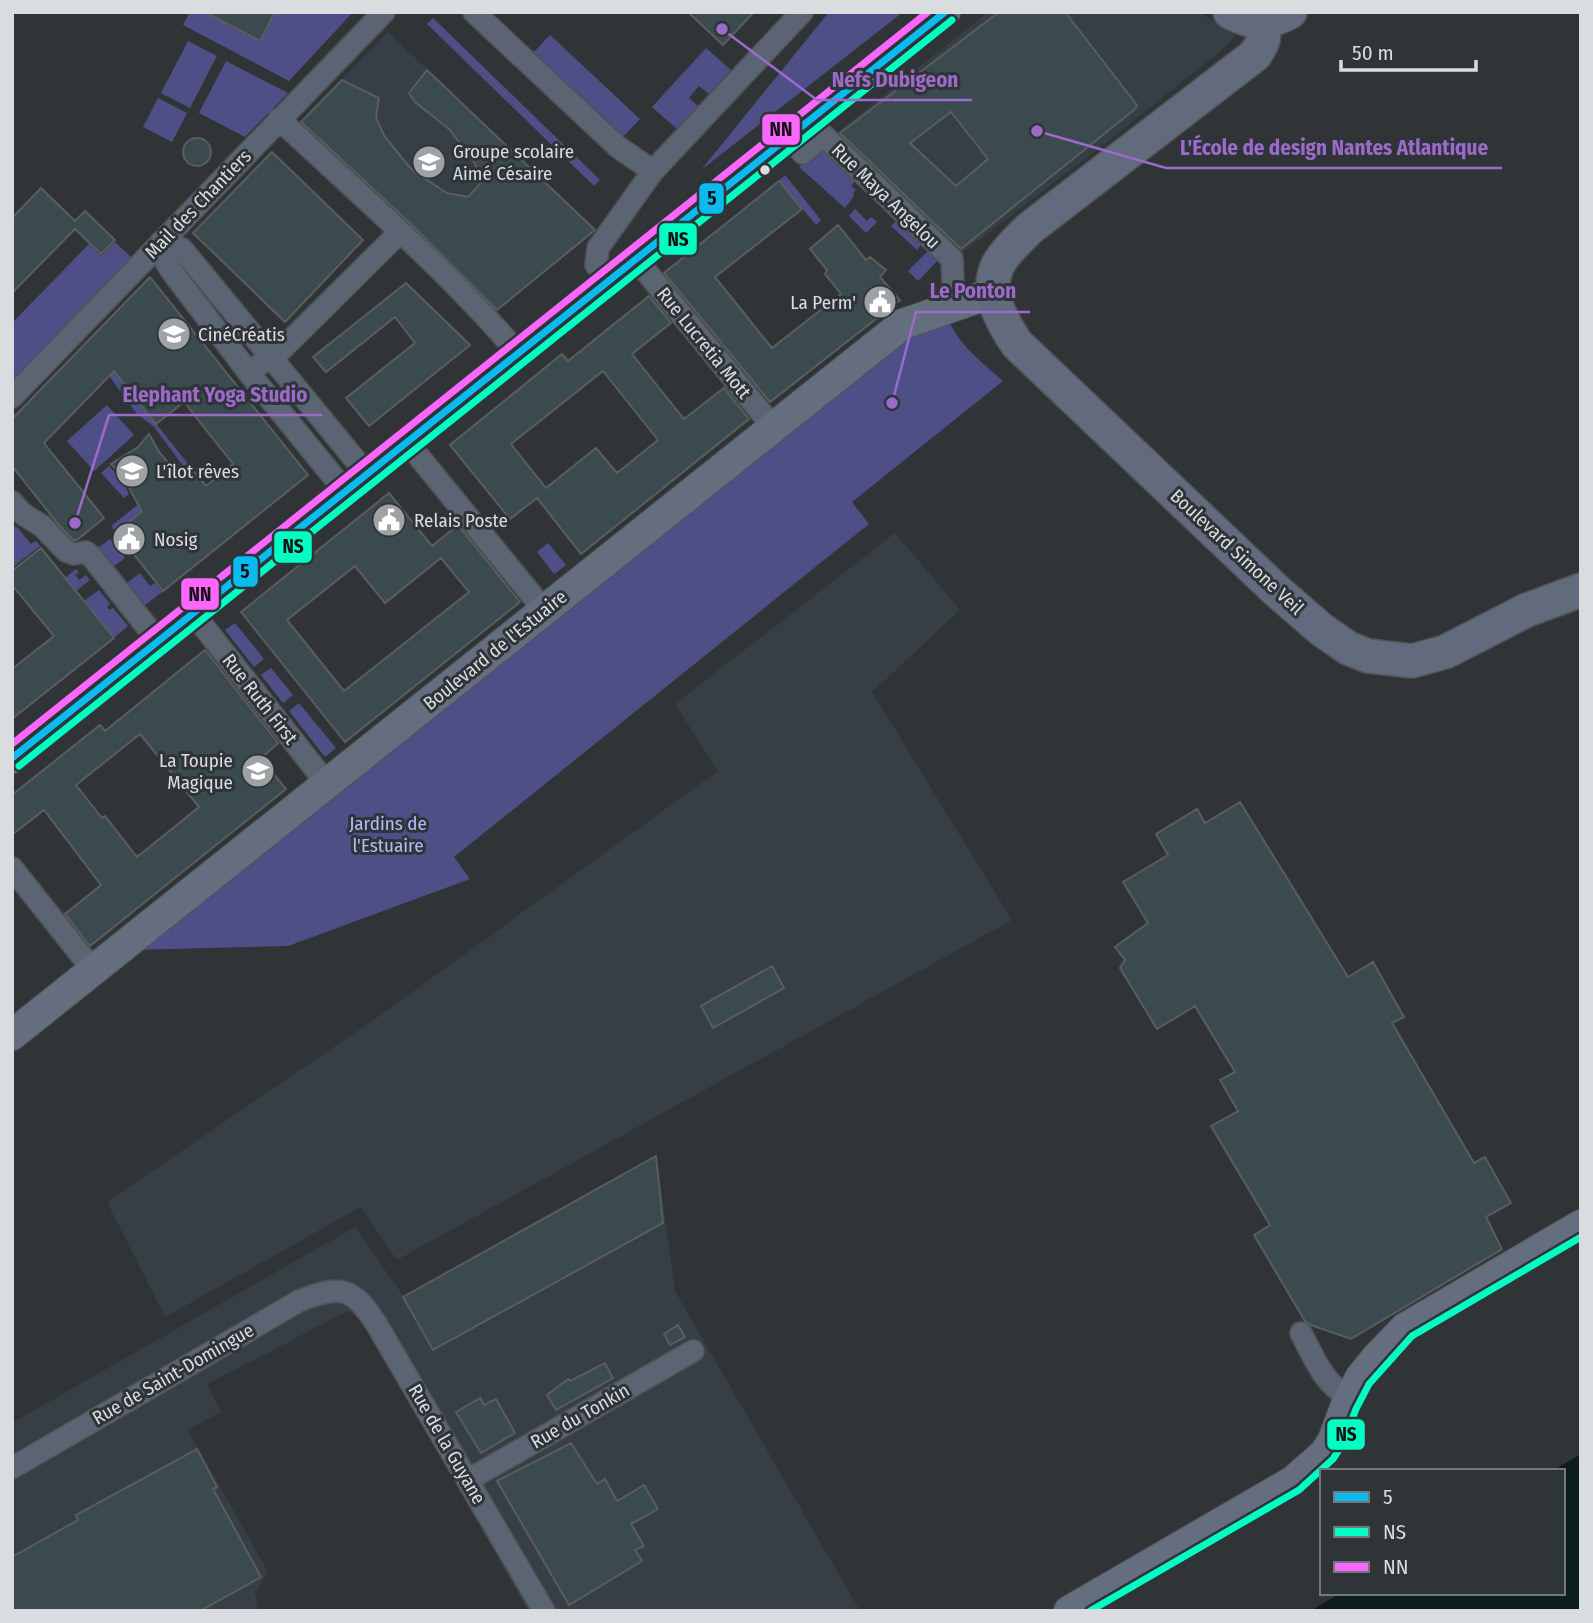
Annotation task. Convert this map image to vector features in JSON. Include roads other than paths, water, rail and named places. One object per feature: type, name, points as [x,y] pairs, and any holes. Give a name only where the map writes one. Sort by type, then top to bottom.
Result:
[{"type":"main road","points":[[12,758],[945,12]]},
{"type":"main road","points":[[992,293],[1001,258],[1030,228],[1255,55],[1264,41],[1267,16]]},
{"type":"main road","name":"Boulevard de l'Estuaire","points":[[12,1035],[902,324],[992,293]]},
{"type":"main road","name":"Boulevard Simone Veil","points":[[992,293],[1002,321],[1017,344],[1278,592],[1322,630],[1348,648],[1368,656],[1412,661],[1445,652],[1527,610],[1581,590]]},
{"type":"main road","points":[[1069,1611],[1293,1481],[1315,1462],[1333,1440],[1349,1397],[1367,1368],[1405,1328],[1581,1224]]},
{"type":"street","name":"Mail des Chantiers","points":[[12,397],[170,252],[279,119],[384,12]]},
{"type":"street","points":[[474,12],[618,147],[653,171]]},
{"type":"street","points":[[596,265],[598,248],[653,171],[802,12]]},
{"type":"street","points":[[279,119],[400,232],[518,353]]},
{"type":"street","name":"Rue Maya Angelou","points":[[789,137],[803,153],[823,135],[951,259],[954,304]]},
{"type":"street","points":[[249,373],[271,358],[400,232]]},
{"type":"street","points":[[170,252],[206,278],[271,358],[356,482]]},
{"type":"street","points":[[170,252],[189,293],[249,373],[356,482]]},
{"type":"street","name":"Rue Lucretia Mott","points":[[636,259],[773,427]]},
{"type":"street","points":[[189,293],[194,284],[206,278]]},
{"type":"street","points":[[407,442],[544,610]]},
{"type":"street","points":[[12,502],[23,514],[42,526],[66,551],[74,554],[86,552],[92,556],[158,641]]},
{"type":"street","name":"Rue Ruth First","points":[[193,613],[327,785]]},
{"type":"street","points":[[12,868],[93,970]]},
{"type":"street","name":"Rue de Saint-Domingue","points":[[20,1463],[299,1301],[319,1293],[337,1291]]},
{"type":"street","name":"Rue de la Guyane","points":[[337,1291],[358,1298],[368,1311],[544,1611]]},
{"type":"street","points":[[1301,1333],[1328,1380],[1338,1392],[1349,1397]]},
{"type":"street","name":"Rue du Tonkin","points":[[468,1480],[693,1351]]},
{"type":"place","name":"Nefs Dubigeon","points":[[722,29]]},
{"type":"place","name":"L'École de design Nantes Atlantique","points":[[1037,131]]},
{"type":"place","name":"Groupe scolaire Aimé Césaire","points":[[429,162]]},
{"type":"place","name":"La Perm'","points":[[880,302]]},
{"type":"place","name":"CinéCréatis","points":[[174,334]]},
{"type":"place","name":"Le Ponton","points":[[892,403]]},
{"type":"place","name":"L'îlot rêves","points":[[132,471]]},
{"type":"place","name":"Relais Poste","points":[[389,520]]},
{"type":"place","name":"Elephant Yoga Studio","points":[[75,523]]},
{"type":"place","name":"Nosig","points":[[129,539]]},
{"type":"place","name":"La Toupie Magique","points":[[258,771]]},
{"type":"park label","name":"Jardins de l'Estuaire","points":[[388,834]]}]
